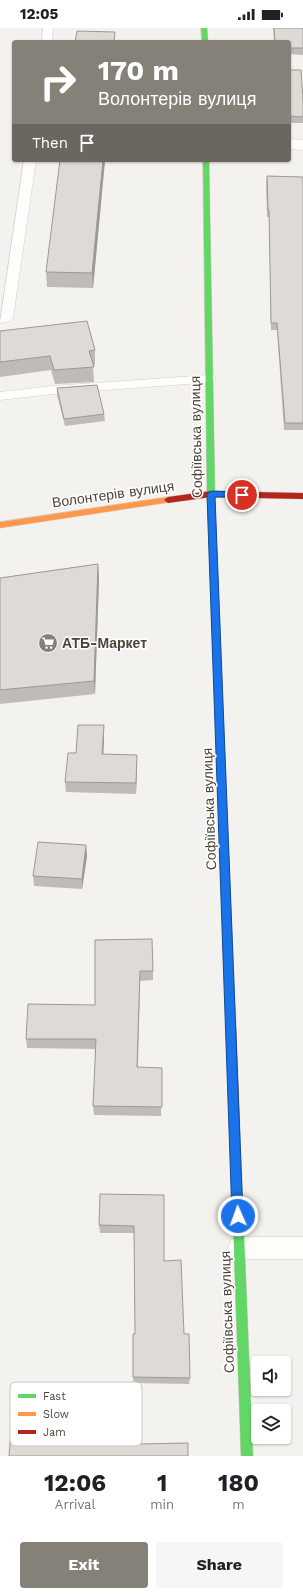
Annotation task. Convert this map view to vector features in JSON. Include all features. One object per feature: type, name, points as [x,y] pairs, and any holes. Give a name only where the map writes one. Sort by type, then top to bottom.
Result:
[{"type":"street","points":[[204,28],[205,40]]},
{"type":"street","points":[[291,144],[303,145]]},
{"type":"street","name":"Софіївська вулиця","points":[[206,162],[211,494],[247,1456]]},
{"type":"street","name":"Волонтерів вулиця","points":[[0,525],[211,494],[303,496]]},
{"type":"lane","points":[[46,40],[48,28]]},
{"type":"lane","points":[[0,319],[6,318],[30,162]]},
{"type":"lane","points":[[0,396],[53,390],[209,379]]},
{"type":"lane","points":[[239,1248],[303,1248]]},
{"type":"building","points":[[274,28],[303,28],[303,48],[291,48],[291,40],[275,40]]},
{"type":"building","points":[[77,31],[115,32],[114,40],[75,40]]},
{"type":"building","points":[[291,70],[301,70],[303,117],[291,116]]},
{"type":"building","points":[[60,162],[103,162],[92,273],[46,272]]},
{"type":"building","points":[[267,176],[303,177],[303,423],[285,423],[277,323],[271,323]]},
{"type":"building","points":[[87,321],[95,350],[89,351],[94,367],[54,370],[50,356],[0,362],[0,331]]},
{"type":"building","points":[[97,385],[104,414],[64,419],[57,388]]},
{"type":"building","name":"АТБ-Маркет","points":[[98,564],[94,681],[0,690],[0,578]]},
{"type":"building","points":[[78,725],[104,725],[102,754],[137,755],[136,783],[65,782],[68,753],[76,753]]},
{"type":"building","points":[[38,842],[86,845],[82,879],[33,876]]},
{"type":"building","points":[[152,939],[153,971],[140,971],[137,1067],[162,1068],[162,1107],[93,1106],[96,1039],[26,1039],[28,1004],[95,1005],[95,940]]},
{"type":"building","points":[[100,1194],[164,1195],[164,1261],[181,1260],[184,1334],[189,1334],[190,1378],[133,1377],[133,1334],[135,1334],[134,1226],[99,1225]]},
{"type":"building","points":[[10,1443],[10,1446],[142,1446],[142,1444],[188,1443],[188,1456],[9,1456]]},
{"type":"traffic: fast","points":[[204,28],[205,40]]},
{"type":"traffic: fast","points":[[206,162],[211,494],[215,610]]},
{"type":"traffic: fast","points":[[220,734],[231,1027]]},
{"type":"traffic: fast","points":[[235,1133],[247,1456]]},
{"type":"traffic: slow","points":[[0,525],[168,500]]},
{"type":"traffic: jam","points":[[168,500],[211,494],[303,496]]},
{"type":"traffic: jam","points":[[215,610],[220,734]]},
{"type":"traffic: jam","points":[[231,1027],[235,1133]]},
{"type":"place","name":"АТБ-Маркет","points":[[48,643]]},
{"type":"route","points":[[238,1216],[211,494],[242,495]]}]
